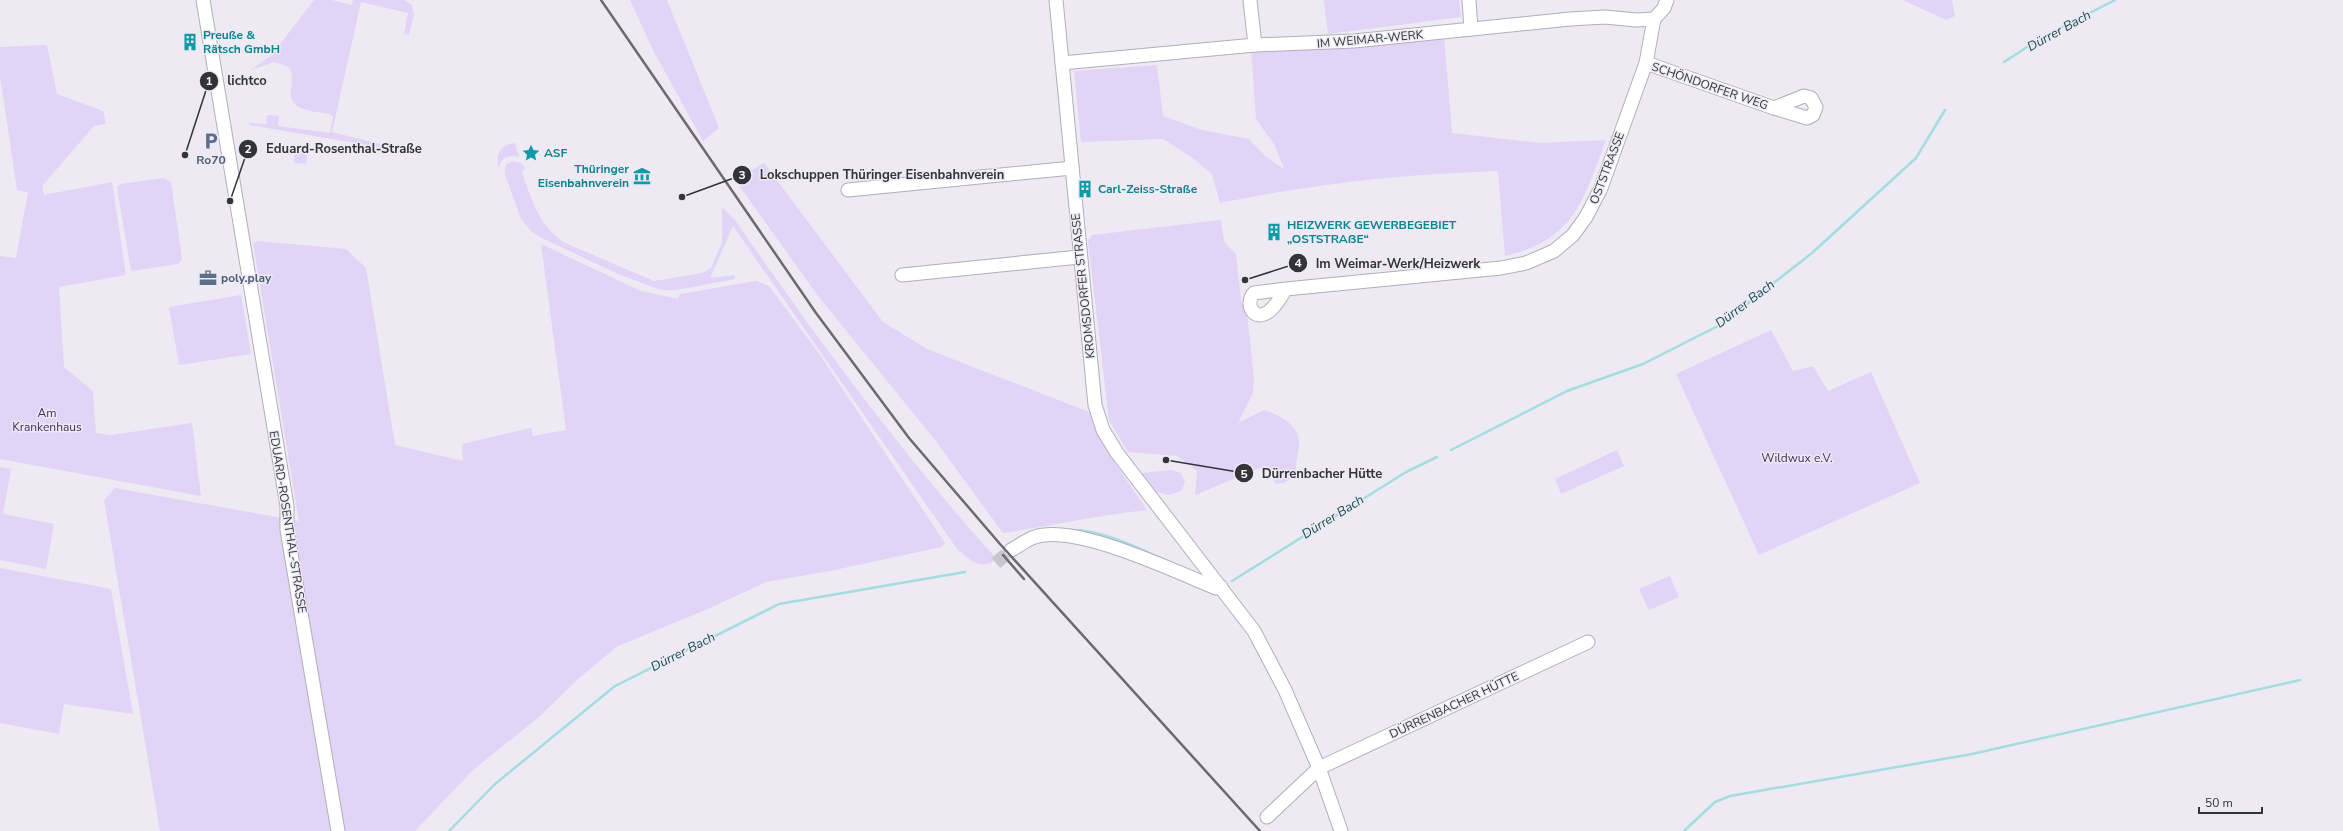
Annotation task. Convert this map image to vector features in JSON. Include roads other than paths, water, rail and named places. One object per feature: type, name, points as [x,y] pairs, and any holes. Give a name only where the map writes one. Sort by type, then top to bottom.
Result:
[{"type":"street","name":"EDUARD-ROSENTHAL-STRASSE","points":[[203,0],[287,506],[288,530],[338,831]]},
{"type":"street","name":"KROMSDORFER STRASSE","points":[[1056,0],[1079,257],[1095,405],[1103,430],[1117,453],[1221,587]]},
{"type":"street","points":[[1250,0],[1255,45]]},
{"type":"street","points":[[1469,0],[1472,29]]},
{"type":"street","points":[[1654,19],[1664,8],[1667,0]]},
{"type":"street","name":"IM WEIMAR-WERK","points":[[1062,63],[1255,45],[1354,41],[1570,19],[1654,19]]},
{"type":"street","name":"OSTSTRASSE","points":[[1286,289],[1501,268],[1526,263],[1554,251],[1580,226],[1596,198],[1646,64],[1654,19]]},
{"type":"street","name":"SCHÖNDORFER WEG","points":[[1646,64],[1774,108]]},
{"type":"street","points":[[848,190],[1072,168]]},
{"type":"street","points":[[902,275],[1079,257]]},
{"type":"street","points":[[1011,550],[1036,536],[1050,535],[1082,538],[1118,549],[1216,588],[1221,587],[1254,631],[1285,690],[1319,768],[1341,831]]},
{"type":"street","name":"DÜRRENBACHER HÜTTE","points":[[1266,817],[1319,768],[1588,642]]},
{"type":"waterway","name":"Dürrer Bach","points":[[2004,62],[2041,38],[2115,0]]},
{"type":"waterway","name":"Dürrer Bach","points":[[1451,450],[1567,391],[1643,364],[1720,325],[1812,253],[1916,158],[1945,110]]},
{"type":"waterway","name":"Dürrer Bach","points":[[1232,581],[1406,472],[1437,457]]},
{"type":"waterway","name":"Dürrer Bach","points":[[1070,530],[1081,530],[1104,535],[1160,558]]},
{"type":"waterway","name":"Dürrer Bach","points":[[449,831],[495,784],[615,686],[779,604],[965,572]]},
{"type":"waterway","points":[[1684,831],[1715,802],[1730,796],[1972,754],[2300,680]]},
{"type":"tunnel","points":[[996,563],[1011,550]]},
{"type":"railway","points":[[601,0],[816,313],[909,438],[1000,544],[1260,831]]},
{"type":"railway","points":[[1003,555],[1024,579]]},
{"type":"place","name":"Preuße & Rätsch GmbH","points":[[190,42]]},
{"type":"place","name":"Ro70","points":[[211,141]]},
{"type":"place","name":"ASF","points":[[531,153]]},
{"type":"place","name":"lichtco","points":[[185,155]]},
{"type":"place","name":"Thüringer Eisenbahnverein","points":[[642,176]]},
{"type":"place","name":"Carl-Zeiss-Straße","points":[[1085,189]]},
{"type":"place","name":"Lokschuppen Thüringer Eisenbahnverein","points":[[682,197]]},
{"type":"place","name":"Eduard-Rosenthal-Straße","points":[[230,201]]},
{"type":"place","name":"HEIZWERK GEWERBEGEBIET „OSTSTRAßE“","points":[[1274,232]]},
{"type":"place","name":"poly.play","points":[[208,278]]},
{"type":"place","name":"Im Weimar-Werk/Heizwerk","points":[[1245,280]]},
{"type":"place","name":"Dürrenbacher Hütte","points":[[1166,460]]},
{"type":"park label","name":"Am Krankenhaus","points":[[47,420]]},
{"type":"park label","name":"Wildwux e.V.","points":[[1797,458]]}]
